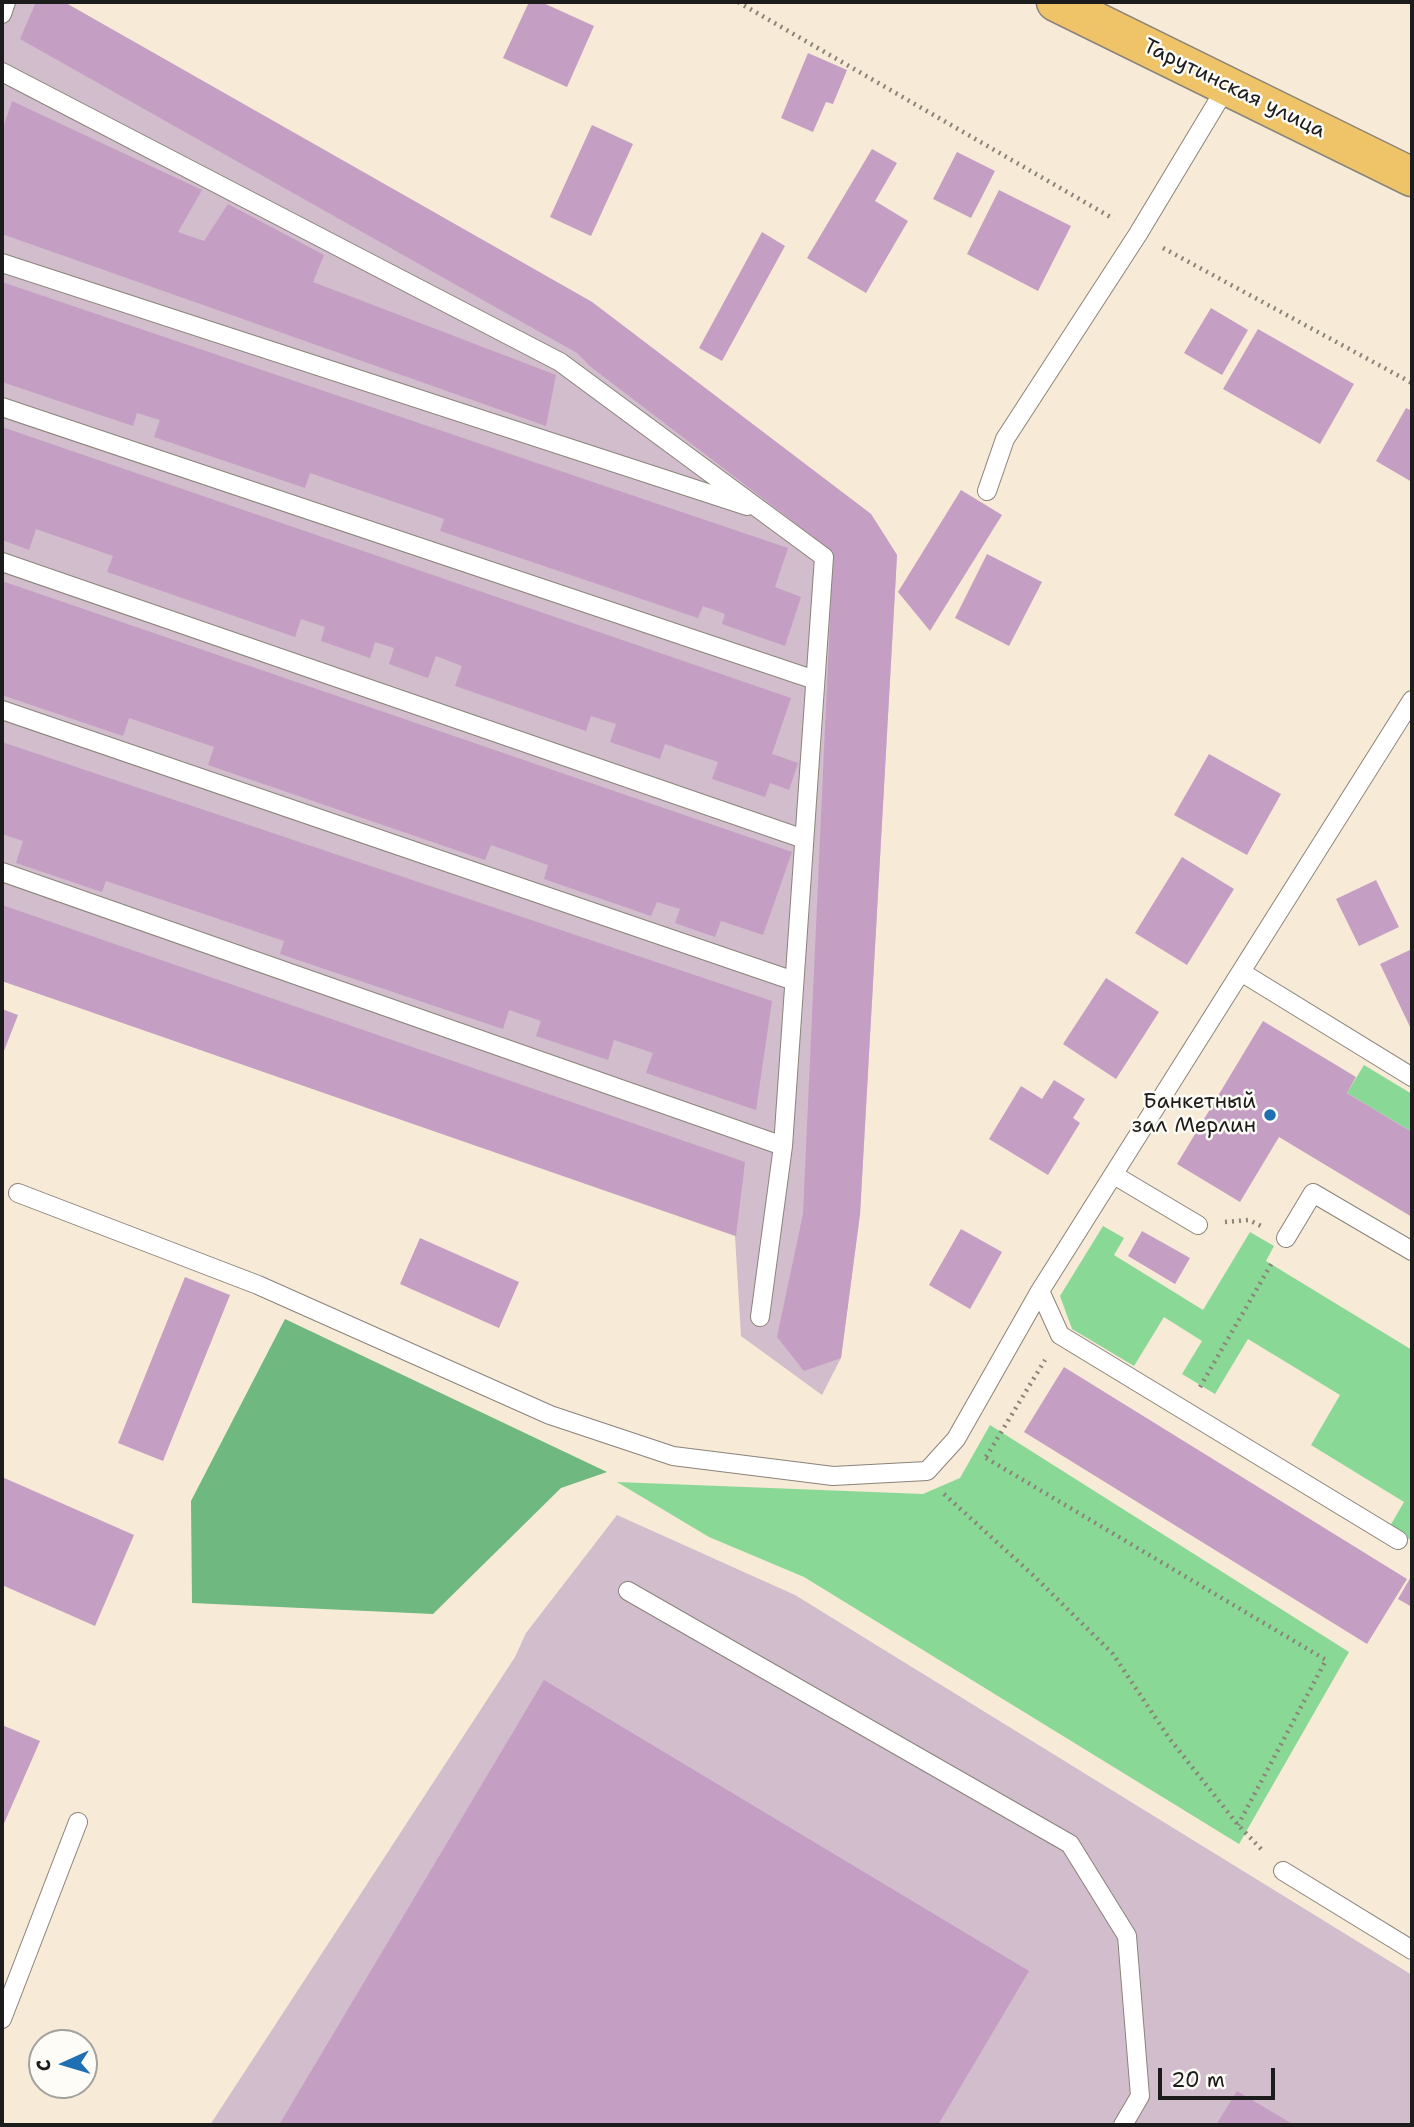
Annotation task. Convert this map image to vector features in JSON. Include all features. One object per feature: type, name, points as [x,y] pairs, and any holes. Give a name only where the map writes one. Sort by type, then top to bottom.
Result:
[{"type":"main road","name":"Тарутинская улица","points":[[1056,2],[1412,177]]},
{"type":"lane","points":[[2,14],[6,2]]},
{"type":"lane","points":[[2,72],[560,362],[824,557],[783,1146],[760,1318]]},
{"type":"lane","points":[[988,491],[1005,439],[1138,234],[1227,86]]},
{"type":"lane","points":[[2,263],[761,511]]},
{"type":"lane","points":[[2,407],[815,680]]},
{"type":"lane","points":[[2,562],[804,839]]},
{"type":"lane","points":[[18,1193],[258,1285],[550,1415],[673,1456],[833,1476],[927,1471],[956,1439],[1040,1292],[1412,701]]},
{"type":"lane","points":[[2,710],[794,981]]},
{"type":"lane","points":[[2,872],[783,1146]]},
{"type":"lane","points":[[1241,972],[1412,1077]]},
{"type":"lane","points":[[1114,1175],[1198,1225]]},
{"type":"lane","points":[[1286,1238],[1313,1193],[1412,1251]]},
{"type":"lane","points":[[1040,1292],[1060,1335],[1398,1541]]},
{"type":"lane","points":[[628,1591],[1070,1844],[1127,1936],[1140,2096],[1123,2125]]},
{"type":"lane","points":[[2,2020],[78,1822]]},
{"type":"lane","points":[[1283,1871],[1412,1950]]},
{"type":"path","points":[[738,2],[1138,234],[1412,383]]},
{"type":"path","points":[[1185,1412],[1286,1238],[1249,1220],[1198,1225]]},
{"type":"path","points":[[986,1458],[1060,1335]]},
{"type":"path","points":[[956,1439],[1326,1660],[1238,1825]]},
{"type":"path","points":[[927,1471],[950,1503],[1034,1576],[1113,1654],[1169,1738],[1238,1825],[1283,1871]]},
{"type":"shaded area","points":[[2,2],[64,2],[592,302],[871,514],[897,555],[860,1214],[841,1358],[822,1395],[741,1336],[735,1236],[2,981]]},
{"type":"shaded area","points":[[617,1515],[795,1595],[1412,1975],[1412,2125],[210,2125],[515,1657],[526,1633]]},
{"type":"green space","points":[[1364,1065],[1412,1094],[1412,1132],[1347,1093]]},
{"type":"green space","points":[[1103,1226],[1124,1238],[1114,1255],[1203,1310],[1250,1232],[1274,1246],[1266,1261],[1412,1350],[1412,1541],[1390,1526],[1404,1502],[1311,1445],[1340,1395],[1248,1339],[1215,1394],[1182,1374],[1202,1341],[1164,1317],[1134,1366],[1072,1329],[1060,1296]]},
{"type":"green space","points":[[285,1319],[607,1472],[561,1488],[433,1614],[192,1603],[191,1501]]},
{"type":"green space","points":[[990,1425],[1349,1652],[1239,1844],[804,1577],[709,1537],[617,1482],[923,1494],[960,1478]]},
{"type":"building","points":[[36,2],[64,2],[592,302],[871,514],[897,555],[860,1214],[841,1358],[804,1371],[777,1337],[803,1214],[833,552],[591,367],[577,353],[20,39]]},
{"type":"building","points":[[529,2],[541,2],[594,26],[567,87],[503,58]]},
{"type":"building","points":[[808,53],[847,70],[833,104],[826,102],[813,132],[781,118]]},
{"type":"building","points":[[12,101],[202,190],[178,232],[204,241],[228,204],[324,255],[313,282],[556,375],[546,426],[2,234],[2,131]]},
{"type":"building","points":[[592,125],[633,144],[591,236],[550,217]]},
{"type":"building","points":[[872,149],[897,163],[875,201],[908,221],[866,293],[807,258]]},
{"type":"building","points":[[957,152],[995,171],[971,218],[933,199]]},
{"type":"building","points":[[999,190],[1071,226],[1038,291],[967,254]]},
{"type":"building","points":[[762,232],[785,246],[722,361],[699,348]]},
{"type":"building","points":[[2,282],[788,548],[775,587],[801,597],[785,646],[722,624],[725,614],[703,606],[698,618],[440,531],[444,519],[310,473],[305,488],[154,437],[160,420],[137,413],[133,426],[2,382]]},
{"type":"building","points":[[1211,308],[1248,330],[1222,375],[1184,353]]},
{"type":"building","points":[[1258,329],[1354,384],[1320,444],[1223,389]]},
{"type":"building","points":[[1406,408],[1412,411],[1412,482],[1376,461]]},
{"type":"building","points":[[2,427],[791,698],[772,754],[798,763],[789,790],[770,783],[765,797],[712,779],[718,762],[665,744],[660,759],[610,742],[616,724],[591,716],[586,731],[455,686],[462,666],[436,656],[428,678],[389,664],[394,648],[375,642],[370,658],[321,641],[325,627],[301,619],[295,637],[107,572],[113,556],[36,529],[29,550],[2,540]]},
{"type":"building","points":[[961,490],[1002,515],[930,631],[898,592]]},
{"type":"building","points":[[987,554],[1042,582],[1009,646],[955,618]]},
{"type":"building","points":[[2,581],[792,852],[763,935],[721,921],[715,937],[675,923],[680,909],[657,902],[651,916],[544,879],[548,865],[491,845],[485,860],[208,765],[214,747],[129,718],[123,736],[2,695]]},
{"type":"building","points":[[2,742],[772,1001],[756,1110],[646,1073],[653,1053],[614,1040],[608,1060],[536,1036],[541,1021],[509,1010],[503,1029],[280,954],[284,941],[106,881],[102,892],[16,863],[23,841],[2,834]]},
{"type":"building","points":[[1209,754],[1281,794],[1247,855],[1174,815]]},
{"type":"building","points":[[1182,857],[1234,889],[1187,965],[1135,933]]},
{"type":"building","points":[[1376,880],[1399,927],[1359,946],[1336,899]]},
{"type":"building","points":[[2,905],[745,1162],[736,1236],[2,981]]},
{"type":"building","points":[[1412,949],[1412,1031],[1380,964]]},
{"type":"building","points":[[1106,978],[1159,1012],[1116,1079],[1063,1044]]},
{"type":"building","points":[[2,1009],[18,1015],[2,1056]]},
{"type":"building","name":"Банкетный зал Мерлин","points":[[1263,1021],[1356,1077],[1347,1093],[1412,1132],[1412,1217],[1279,1137],[1240,1202],[1177,1164]]},
{"type":"building","points":[[1054,1080],[1085,1099],[1073,1118],[1080,1123],[1048,1175],[989,1139],[1021,1086],[1042,1099]]},
{"type":"building","points":[[961,1229],[1002,1252],[970,1309],[929,1285]]},
{"type":"building","points":[[1142,1231],[1190,1258],[1175,1284],[1128,1256]]},
{"type":"building","points":[[420,1238],[519,1282],[499,1328],[400,1284]]},
{"type":"building","points":[[185,1277],[230,1295],[163,1461],[118,1443]]},
{"type":"building","points":[[1064,1367],[1407,1579],[1367,1644],[1024,1432]]},
{"type":"building","points":[[2,1477],[134,1535],[95,1626],[2,1585]]},
{"type":"building","points":[[1412,1575],[1412,1607],[1398,1599]]},
{"type":"building","points":[[544,1680],[1029,1971],[938,2125],[279,2125]]},
{"type":"building","points":[[2,1725],[40,1741],[2,1828]]},
{"type":"building","points":[[1237,2091],[1294,2125],[1216,2125]]},
{"type":"place","name":"Банкетный зал Мерлин","points":[[1270,1115]]}]
